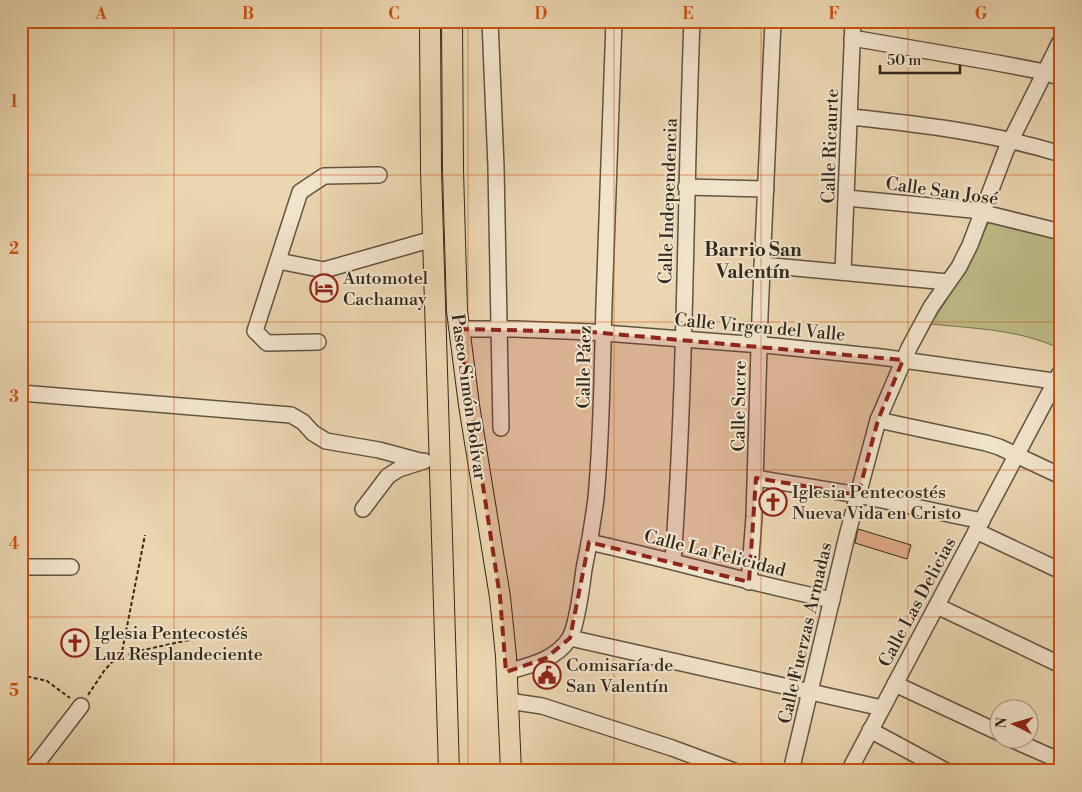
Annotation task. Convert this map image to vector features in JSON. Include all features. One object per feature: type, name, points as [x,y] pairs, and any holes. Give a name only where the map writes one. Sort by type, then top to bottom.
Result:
[{"type":"main road","name":"Paseo Simón Bolívar","points":[[430,21],[433,239],[449,771]]},
{"type":"main road","name":"Paseo Simón Bolívar","points":[[452,21],[454,246],[459,329],[500,597],[508,700],[510,771]]},
{"type":"street","name":"Paseo Simón Bolívar","points":[[490,21],[496,167],[501,428]]},
{"type":"street","name":"Calle Páez","points":[[570,638],[576,615],[596,499],[601,429],[614,21]]},
{"type":"street","name":"Calle Independencia","points":[[673,561],[679,468],[692,21]]},
{"type":"street","name":"Calle Sucre","points":[[749,582],[756,478],[759,344],[773,21]]},
{"type":"street","name":"Calle Ricaurte","points":[[843,272],[853,21]]},
{"type":"street","points":[[852,38],[1045,72],[1061,78]]},
{"type":"street","name":"Calle Fuerzas Armadas","points":[[791,771],[878,420],[904,360],[931,307],[959,267],[970,245],[1011,140],[1061,40]]},
{"type":"street","points":[[850,117],[893,121],[1011,140],[1061,154]]},
{"type":"street","points":[[318,342],[267,343],[255,331],[300,192],[324,176],[378,175]]},
{"type":"street","points":[[686,187],[766,189]]},
{"type":"street","name":"Calle San José","points":[[847,198],[953,207],[983,212],[1061,232]]},
{"type":"street","points":[[278,261],[324,270],[433,239]]},
{"type":"street","points":[[762,265],[948,282]]},
{"type":"street","name":"Calle Virgen del Valle","points":[[459,329],[604,333],[759,344],[1059,378]]},
{"type":"street","name":"Calle Las Delicias","points":[[849,771],[1016,455],[1059,378]]},
{"type":"street","points":[[21,393],[291,415],[303,422],[313,433],[326,441],[379,450],[420,461],[440,460]]},
{"type":"street","points":[[878,420],[986,443],[1061,476]]},
{"type":"street","points":[[363,509],[388,476],[420,461]]},
{"type":"street","points":[[756,478],[858,495],[979,526],[1061,571]]},
{"type":"street","name":"Calle La Felicidad","points":[[589,542],[673,561],[749,582],[832,600]]},
{"type":"street","points":[[21,567],[71,567]]},
{"type":"street","points":[[937,606],[1061,665]]},
{"type":"street","points":[[506,672],[528,666],[554,654],[570,638],[882,708]]},
{"type":"street","points":[[895,684],[990,728]]},
{"type":"street","points":[[508,700],[542,706],[672,748],[734,771]]},
{"type":"street","points":[[31,771],[81,706]]},
{"type":"street","points":[[870,730],[946,771]]},
{"type":"street","points":[[1036,750],[1061,761]]},
{"type":"path","points":[[122,657],[145,535]]},
{"type":"path","points":[[21,675],[47,682],[81,706],[104,670],[112,662],[122,657],[134,652],[244,628]]},
{"type":"highlighted area","points":[[459,329],[591,332],[903,360],[878,420],[858,495],[756,478],[749,582],[589,542],[570,638],[546,658],[506,672],[500,597]]},
{"type":"shaded area","points":[[989,221],[1061,239],[1061,349],[1029,337],[981,329],[931,324],[971,262]]},
{"type":"building","points":[[858,529],[911,545],[907,559],[855,543]]},
{"type":"place","name":"Automotel Cachamay","points":[[324,288]]},
{"type":"place","name":"Iglesia Pentecostés Nueva Vida en Cristo","points":[[773,502]]},
{"type":"place","name":"Iglesia Pentecostés Luz Resplandeciente","points":[[75,643]]},
{"type":"place","name":"Comisaría de San Valentín","points":[[547,675]]},
{"type":"district","name":"Barrio San Valentín","points":[[753,260]]}]
